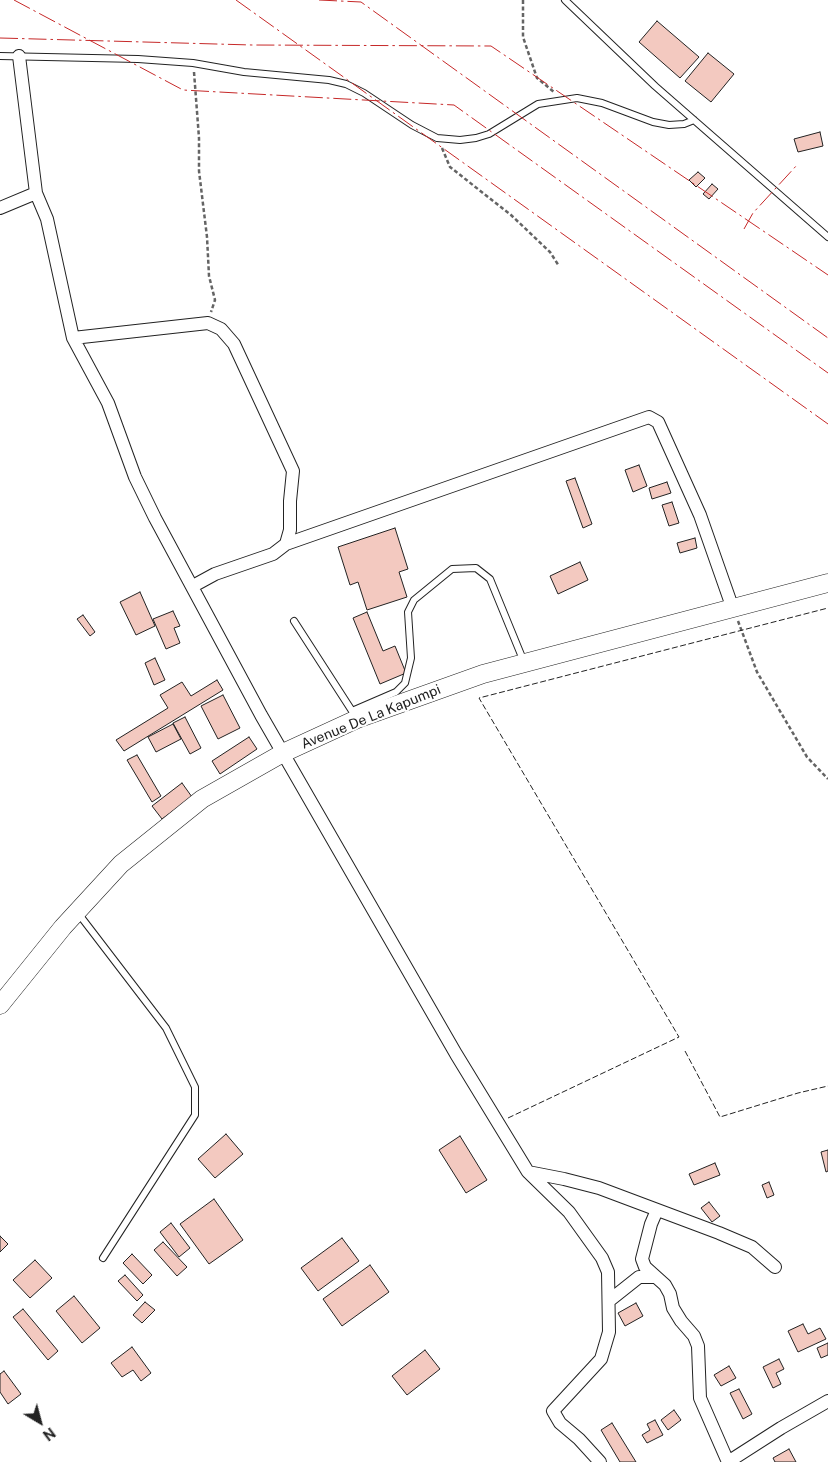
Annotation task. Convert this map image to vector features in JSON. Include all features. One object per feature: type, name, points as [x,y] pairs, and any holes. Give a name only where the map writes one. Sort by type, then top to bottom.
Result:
[{"type":"main road","name":"Avenue De La Kapumpi","points":[[0,1005],[121,864],[202,799],[283,752],[354,715],[483,674],[828,583]]},
{"type":"street","points":[[19,56],[36,193],[48,219],[73,338],[108,403],[143,493],[261,715],[466,1071],[528,1172],[569,1212],[602,1258],[608,1272],[610,1300],[609,1332],[601,1359],[553,1411],[560,1424],[579,1439],[600,1462]]},
{"type":"street","points":[[0,208],[36,193]]},
{"type":"street","points":[[73,338],[208,323],[221,329],[234,344],[293,471],[290,530],[286,544]]},
{"type":"street","points":[[192,586],[215,574],[273,554],[286,544],[648,417],[658,422],[702,520],[733,609]]},
{"type":"street","points":[[528,1172],[564,1178],[599,1188],[658,1210],[752,1247],[775,1267]]},
{"type":"street","points":[[658,1210],[651,1224],[642,1259],[645,1267],[665,1285],[670,1294],[673,1308],[694,1336],[698,1346],[700,1398],[728,1462],[828,1401]]},
{"type":"street","points":[[610,1300],[639,1277],[656,1277]]},
{"type":"lane","points":[[565,0],[655,86],[828,237]]},
{"type":"lane","points":[[0,56],[138,59],[329,80],[346,84],[364,93],[412,125],[437,138],[460,140],[476,138],[489,134],[538,104],[577,98],[589,100],[669,126],[684,124],[694,120]]},
{"type":"lane","points":[[294,620],[354,715],[396,692],[405,683],[412,658],[408,612],[414,600],[452,569],[476,568],[490,579],[524,663]]},
{"type":"lane","points":[[78,912],[166,1028],[195,1087],[194,1115],[103,1258]]},
{"type":"path","points":[[523,0],[523,37],[537,78],[563,99]]},
{"type":"path","points":[[193,64],[199,138],[199,171],[207,237],[209,276],[215,300],[208,323]]},
{"type":"path","points":[[437,138],[450,167],[511,215],[550,252],[559,266]]},
{"type":"path","points":[[733,609],[757,672],[807,757],[828,779]]},
{"type":"building","points":[[657,21],[699,57],[680,78],[639,42]]},
{"type":"building","points":[[708,53],[734,74],[711,102],[685,81]]},
{"type":"building","points":[[820,132],[823,146],[798,152],[794,139]]},
{"type":"building","points":[[698,172],[705,178],[696,187],[689,180]]},
{"type":"building","points":[[712,184],[718,189],[709,199],[703,194]]},
{"type":"building","points":[[639,465],[647,486],[633,492],[625,470]]},
{"type":"building","points":[[575,478],[592,524],[583,528],[566,481]]},
{"type":"building","points":[[667,482],[671,493],[652,499],[649,488]]},
{"type":"building","points":[[672,502],[679,523],[669,526],[662,505]]},
{"type":"building","points":[[395,528],[408,569],[399,572],[407,597],[367,610],[358,582],[350,585],[338,547]]},
{"type":"building","points":[[695,538],[697,548],[680,553],[677,543]]},
{"type":"building","points":[[580,562],[588,580],[558,594],[550,576]]},
{"type":"building","points":[[140,592],[155,626],[136,635],[120,602]]},
{"type":"building","points":[[173,611],[180,626],[174,628],[180,643],[166,649],[153,619]]},
{"type":"building","points":[[367,612],[383,651],[395,646],[406,673],[380,684],[353,618]]},
{"type":"building","points":[[83,615],[95,632],[90,636],[77,619]]},
{"type":"building","points":[[155,658],[165,680],[154,685],[145,663]]},
{"type":"building","points":[[217,680],[223,690],[124,751],[116,740],[168,708],[160,695],[182,682],[191,696]]},
{"type":"building","points":[[223,695],[240,728],[218,739],[201,706]]},
{"type":"building","points":[[185,717],[201,748],[190,754],[173,723]]},
{"type":"building","points":[[173,724],[181,739],[156,752],[148,737]]},
{"type":"building","points":[[249,737],[257,749],[220,774],[212,761]]},
{"type":"building","points":[[137,755],[161,796],[152,802],[127,760]]},
{"type":"building","points":[[182,783],[192,797],[162,819],[152,806]]},
{"type":"building","points":[[226,1134],[243,1154],[215,1178],[198,1159]]},
{"type":"building","points":[[460,1136],[487,1180],[466,1193],[439,1150]]},
{"type":"building","points":[[828,1150],[828,1171],[826,1172],[821,1152]]},
{"type":"building","points":[[715,1163],[720,1175],[694,1185],[689,1174]]},
{"type":"building","points":[[769,1182],[774,1195],[767,1198],[762,1185]]},
{"type":"building","points":[[214,1199],[243,1240],[209,1264],[180,1224]]},
{"type":"building","points":[[709,1202],[720,1216],[712,1222],[701,1208]]},
{"type":"building","points":[[171,1223],[190,1248],[179,1257],[160,1232]]},
{"type":"building","points":[[0,1236],[8,1244],[0,1252]]},
{"type":"building","points":[[342,1238],[359,1261],[318,1291],[301,1268]]},
{"type":"building","points":[[163,1242],[187,1267],[177,1276],[154,1250]]},
{"type":"building","points":[[132,1254],[152,1275],[143,1284],[123,1263]]},
{"type":"building","points":[[35,1260],[52,1278],[30,1298],[13,1280]]},
{"type":"building","points":[[370,1265],[389,1292],[342,1326],[323,1299]]},
{"type":"building","points":[[125,1275],[143,1295],[137,1301],[118,1281]]},
{"type":"building","points":[[74,1296],[100,1328],[82,1343],[56,1311]]},
{"type":"building","points":[[145,1302],[155,1310],[142,1323],[133,1315]]},
{"type":"building","points":[[636,1303],[643,1316],[625,1326],[618,1313]]},
{"type":"building","points":[[23,1309],[58,1351],[48,1360],[13,1317]]},
{"type":"building","points":[[803,1324],[808,1334],[820,1328],[826,1339],[798,1352],[788,1331]]},
{"type":"building","points":[[828,1343],[828,1355],[821,1358],[817,1348]]},
{"type":"building","points":[[132,1347],[151,1373],[141,1381],[133,1370],[122,1377],[111,1363]]},
{"type":"building","points":[[425,1350],[440,1369],[407,1395],[392,1376]]},
{"type":"building","points":[[779,1359],[784,1369],[776,1373],[781,1384],[773,1388],[763,1367]]},
{"type":"building","points":[[729,1366],[736,1378],[721,1386],[714,1375]]},
{"type":"building","points":[[4,1371],[21,1394],[8,1404],[0,1392],[0,1374]]},
{"type":"building","points":[[739,1389],[752,1414],[743,1419],[730,1393]]},
{"type":"building","points":[[674,1410],[681,1420],[668,1430],[661,1420]]},
{"type":"building","points":[[655,1420],[663,1435],[647,1443],[642,1435],[650,1430],[647,1424]]},
{"type":"building","points":[[612,1423],[636,1462],[620,1462],[601,1430]]},
{"type":"building","points":[[789,1449],[796,1462],[775,1462],[773,1458]]},
{"type":"fence","points":[[508,1118],[679,1037],[479,698],[828,608]]},
{"type":"fence","points":[[685,1051],[720,1117],[798,1093],[828,1086]]},
{"type":"power","points":[[14,0],[183,90],[454,105],[828,373]]},
{"type":"power","points":[[236,0],[828,424]]},
{"type":"power","points":[[319,0],[361,2],[828,338]]},
{"type":"power","points":[[0,38],[252,45],[491,46],[828,275]]},
{"type":"power","points":[[744,229],[753,213],[797,165]]}]
